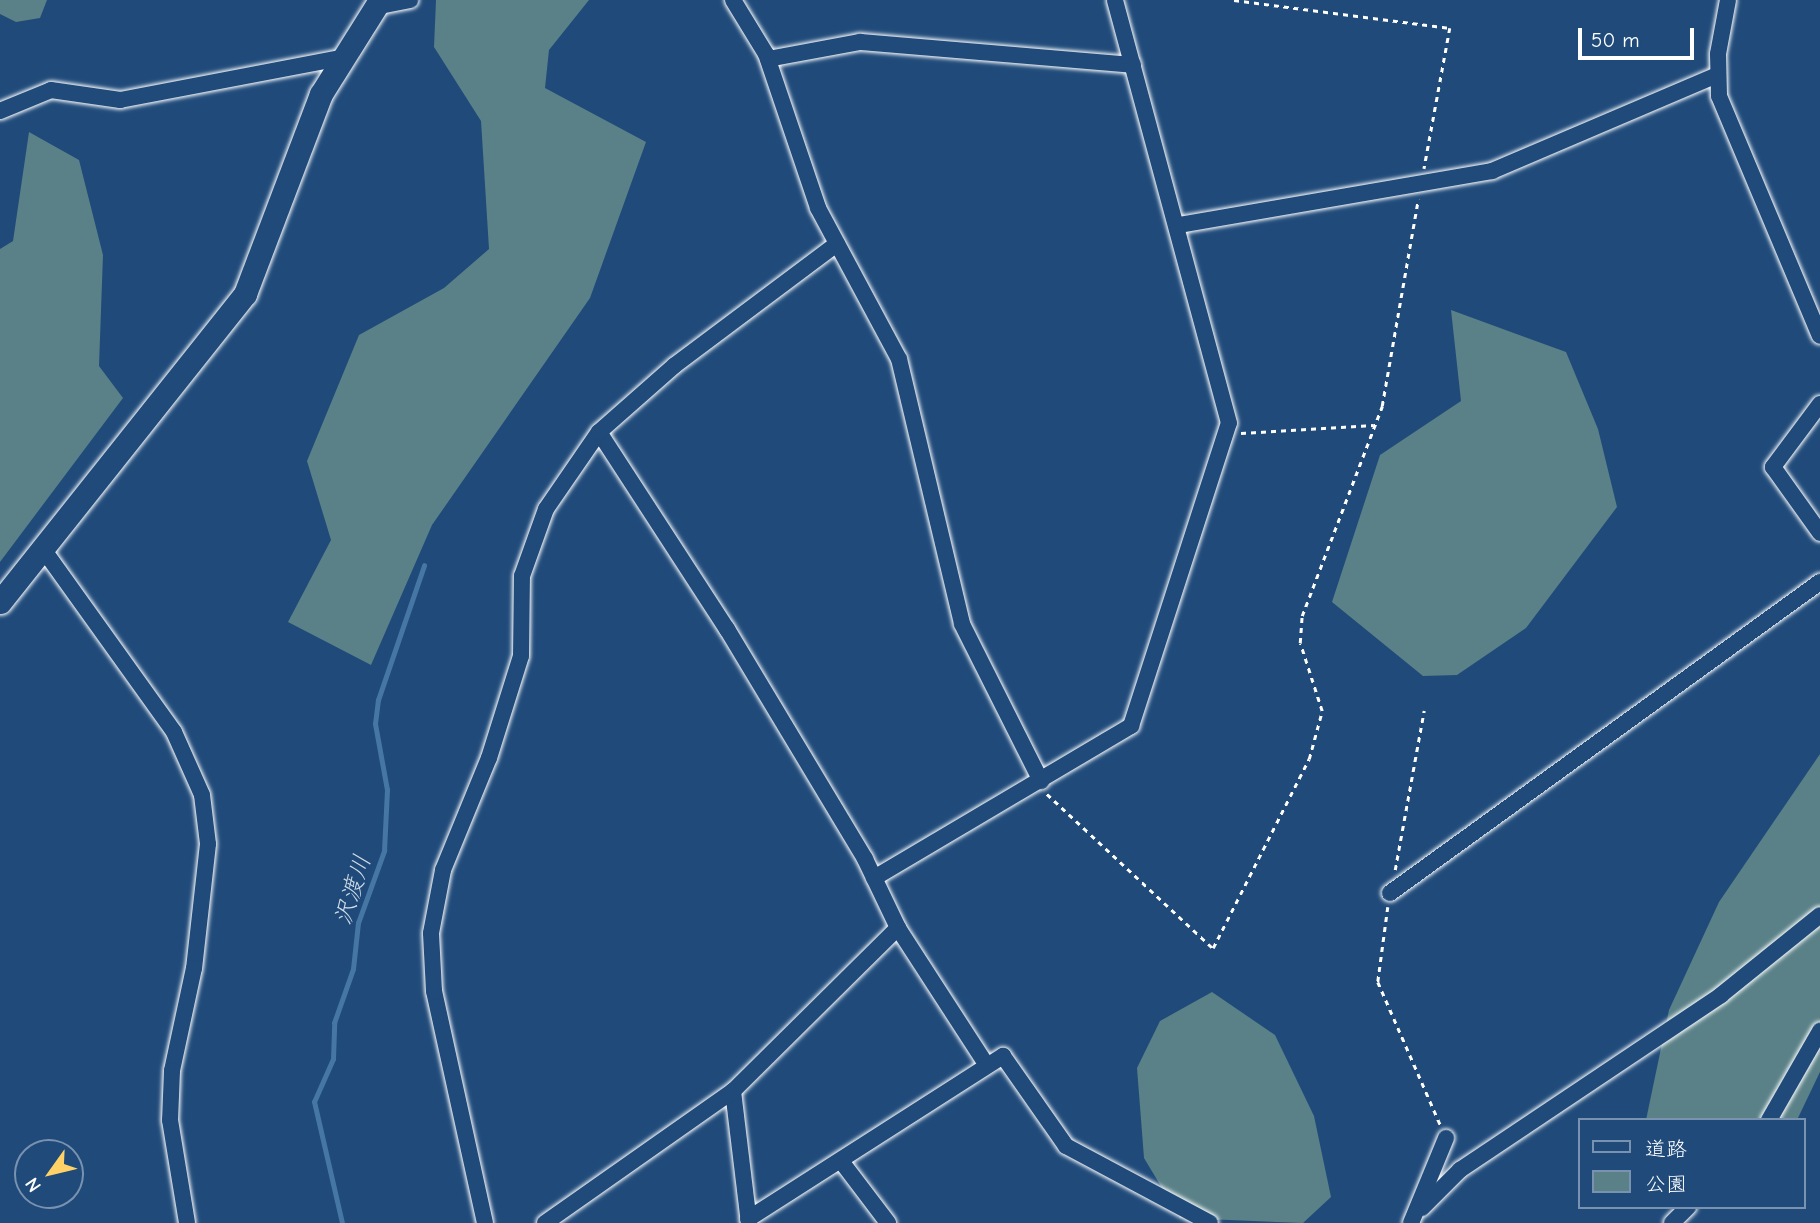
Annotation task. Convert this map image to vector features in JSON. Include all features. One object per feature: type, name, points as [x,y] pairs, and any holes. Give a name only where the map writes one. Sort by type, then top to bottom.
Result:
[{"type":"street","points":[[0,602],[245,294],[341,58],[377,4],[410,0]]},
{"type":"street","points":[[733,0],[768,59],[803,170],[837,244],[899,359],[962,624],[1041,781]]},
{"type":"street","points":[[874,878],[1131,726],[1226,434],[1229,423],[1179,225],[1115,0]]},
{"type":"street","points":[[1728,0],[1717,75],[1719,96],[1820,336]]},
{"type":"street","points":[[768,59],[860,42],[1133,65]]},
{"type":"street","points":[[0,111],[51,90],[120,100],[341,58]]},
{"type":"street","points":[[1179,225],[1420,189],[1492,171],[1717,75]]},
{"type":"street","points":[[485,1223],[434,991],[434,900],[521,656],[522,576],[546,509],[599,432],[675,365],[837,244]]},
{"type":"street","points":[[1820,404],[1773,467],[1820,533]]},
{"type":"street","points":[[599,432],[727,629],[874,878],[898,928],[986,1064]]},
{"type":"street","points":[[43,549],[174,732],[202,795],[208,844],[194,968],[172,1071],[170,1120],[187,1223]]},
{"type":"street","points":[[1390,892],[1820,582]]},
{"type":"street","points":[[1411,1223],[1422,1208],[1460,1170],[1721,995],[1820,915]]},
{"type":"street","points":[[545,1223],[733,1091],[898,928]]},
{"type":"street","points":[[1770,1118],[1820,1031]]},
{"type":"street","points":[[733,1091],[748,1221],[986,1064],[1003,1056],[1066,1146],[1210,1223]]},
{"type":"street","points":[[1422,1208],[1446,1138]]},
{"type":"street","points":[[841,1161],[888,1223]]},
{"type":"street","points":[[1672,1223],[1686,1209]]},
{"type":"path","points":[[1041,781],[1056,803],[1213,948],[1309,759],[1321,711],[1300,643],[1302,615],[1374,425],[1450,28],[1234,0]]},
{"type":"path","points":[[1226,434],[1374,425]]},
{"type":"path","points":[[1424,711],[1390,892],[1378,982],[1446,1138]]},
{"type":"green space","points":[[0,0],[47,0],[40,18],[16,22],[0,14]]},
{"type":"green space","points":[[436,0],[589,0],[549,50],[545,88],[646,142],[590,298],[432,525],[371,665],[288,622],[331,540],[307,461],[359,335],[444,288],[489,249],[481,121],[434,47]]},
{"type":"green space","points":[[29,132],[79,160],[103,255],[99,366],[123,398],[0,562],[0,249],[13,241]]},
{"type":"green space","points":[[1451,310],[1566,352],[1598,429],[1617,507],[1526,628],[1457,675],[1423,676],[1332,602],[1380,455],[1461,401]]},
{"type":"green space","points":[[1820,754],[1820,1072],[1798,1118],[1646,1118],[1669,1010],[1719,902]]},
{"type":"green space","points":[[1212,992],[1275,1035],[1314,1116],[1331,1197],[1303,1223],[1180,1218],[1144,1158],[1137,1068],[1160,1021]]},
{"type":"waterway","name":"沢渡川","points":[[342,1223],[314,1102],[333,1059],[334,1023],[353,969],[358,923],[384,851],[387,790],[375,724],[378,700],[424,566]]}]
